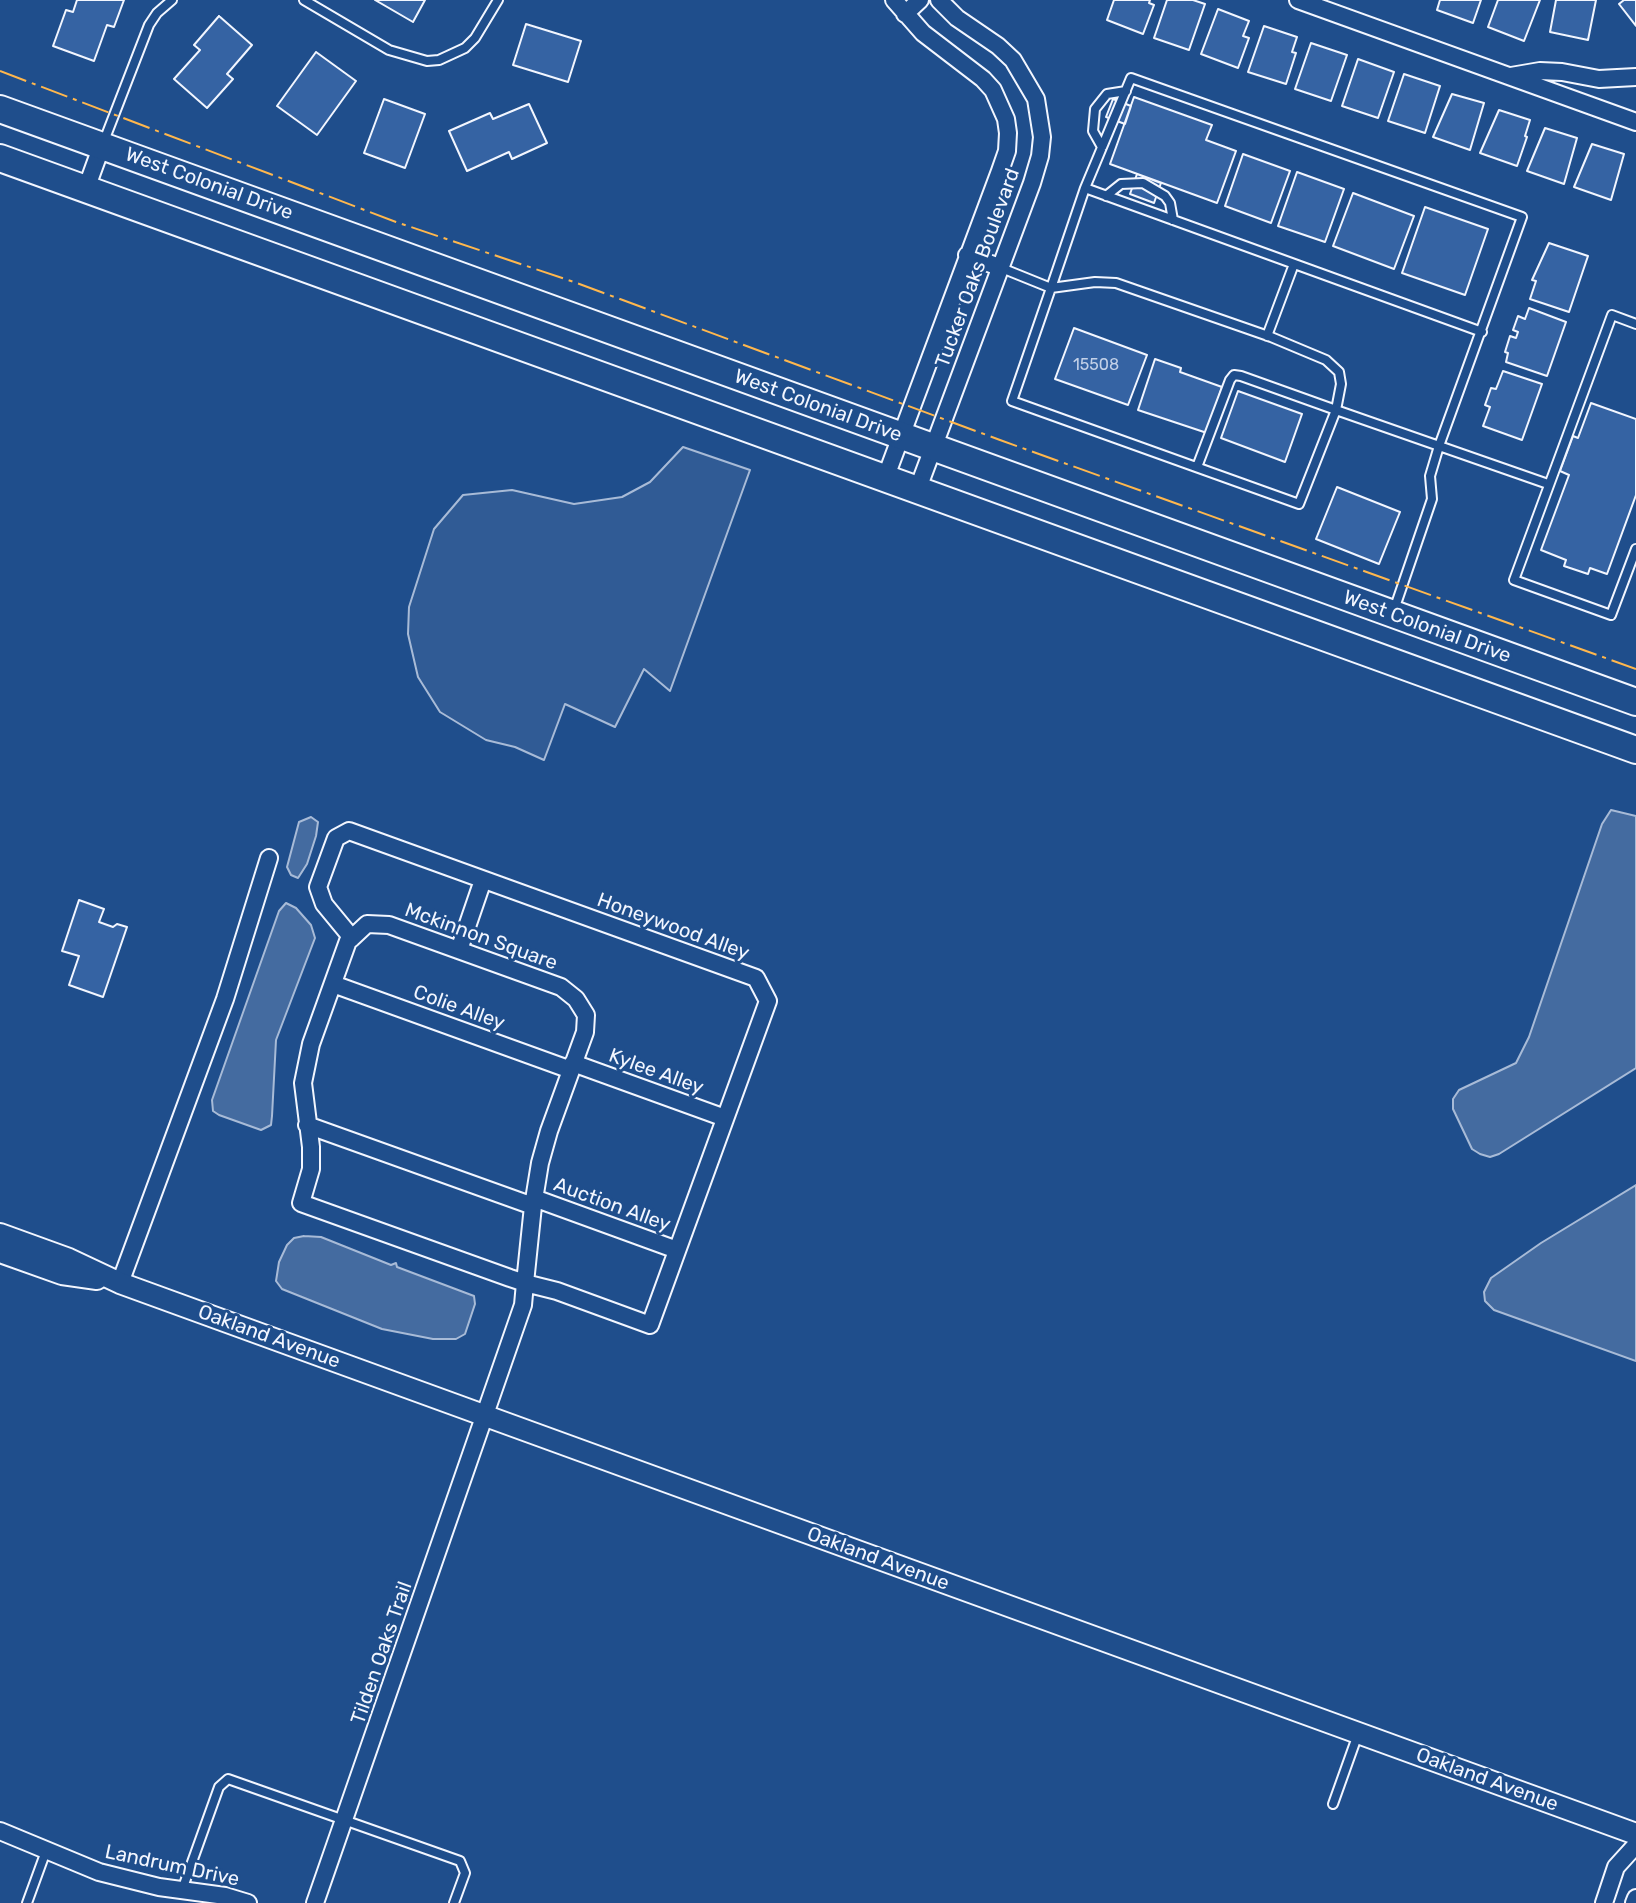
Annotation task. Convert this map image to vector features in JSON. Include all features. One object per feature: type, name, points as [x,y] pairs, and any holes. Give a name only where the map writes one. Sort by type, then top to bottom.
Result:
[{"type":"highway","name":"West Colonial Drive","points":[[0,109],[1636,702]]},
{"type":"highway","points":[[0,158],[1636,750]]},
{"type":"street","name":"Tucker Oaks Boulevard","points":[[885,479],[1007,151],[1006,119],[993,90],[983,79],[941,49],[894,0]]},
{"type":"street","points":[[905,14],[920,0]]},
{"type":"street","name":"Tucker Oaks Boulevard","points":[[917,491],[1040,156],[1041,129],[1036,99],[1013,60],[957,18],[939,0]]},
{"type":"street","points":[[1298,0],[1636,122]]},
{"type":"street","points":[[1510,76],[1540,71],[1599,79],[1636,77]]},
{"type":"street","points":[[1589,105],[1599,79]]},
{"type":"street","points":[[86,189],[102,145]]},
{"type":"street","points":[[967,255],[999,267]]},
{"type":"street","name":"Honeywood Alley","points":[[352,938],[324,904],[318,887],[336,838],[349,831],[756,978],[768,1001],[650,1325],[557,1291],[525,1283]]},
{"type":"street","points":[[120,1283],[225,999],[269,858]]},
{"type":"street","points":[[459,950],[483,880]]},
{"type":"street","name":"Mckinnon Square","points":[[352,938],[367,924],[389,925],[561,987],[576,999],[586,1015],[585,1032],[549,1131],[533,1202],[523,1305],[483,1415]]},
{"type":"street","points":[[352,938],[311,1044],[303,1083],[311,1169],[301,1203],[525,1283]]},
{"type":"street","name":"Colie Alley","points":[[333,984],[572,1067]]},
{"type":"street","name":"Kylee Alley","points":[[572,1067],[725,1118]]},
{"type":"street","name":"Auction Alley","points":[[307,1125],[677,1250]]},
{"type":"street","name":"Oakland Avenue","points":[[0,1234],[69,1259],[120,1283],[1636,1834]]},
{"type":"street","name":"Oakland Avenue","points":[[0,1252],[62,1274],[120,1283]]},
{"type":"street","name":"Tilden Oaks Trail","points":[[315,1903],[483,1415]]},
{"type":"street","name":"Landrum Drive","points":[[0,1831],[99,1872],[248,1903]]},
{"type":"street","points":[[1604,1903],[1616,1867],[1636,1845]]},
{"type":"lane","points":[[102,145],[149,25],[172,0]]},
{"type":"lane","points":[[304,0],[389,50],[427,61],[455,55],[465,48],[475,38],[498,0]]},
{"type":"lane","points":[[999,267],[1051,288],[1095,282],[1116,283],[1326,360],[1339,372],[1341,390],[1299,504],[1012,401],[1051,288],[1085,188],[1131,78],[1522,217],[1439,446],[1430,476],[1432,499],[1392,614]]},
{"type":"lane","points":[[1102,147],[1093,131],[1095,109],[1107,94],[1126,91]]},
{"type":"lane","points":[[1106,196],[1121,184],[1143,183],[1165,196],[1170,203],[1173,220]]},
{"type":"lane","points":[[1085,188],[1482,332]]},
{"type":"lane","points":[[1267,336],[1294,264]]},
{"type":"lane","points":[[1636,324],[1612,315],[1514,580],[1611,615],[1636,549]]},
{"type":"lane","points":[[1197,467],[1234,375],[1548,484]]},
{"type":"lane","points":[[1333,1804],[1358,1733]]},
{"type":"lane","points":[[182,1890],[219,1787],[228,1779],[460,1861],[465,1873],[454,1903]]},
{"type":"lane","points":[[27,1903],[46,1851]]},
{"type":"shaded area","points":[[683,447],[750,470],[670,691],[644,669],[615,727],[565,704],[544,760],[515,747],[486,740],[440,712],[418,677],[408,634],[409,607],[434,529],[463,495],[512,490],[574,504],[622,497],[650,482]]},
{"type":"shaded area","points":[[1611,810],[1636,816],[1636,1068],[1499,1154],[1490,1157],[1480,1154],[1472,1149],[1453,1109],[1453,1099],[1459,1090],[1516,1063],[1529,1037],[1602,824]]},
{"type":"shaded area","points":[[311,817],[318,822],[316,836],[307,864],[298,878],[291,875],[287,867],[299,822]]},
{"type":"shaded area","points":[[286,903],[296,908],[311,925],[315,938],[276,1040],[271,1125],[261,1130],[219,1115],[213,1111],[212,1100],[279,911]]},
{"type":"shaded area","points":[[1636,1185],[1636,1361],[1494,1310],[1485,1301],[1484,1292],[1491,1278],[1541,1243]]},
{"type":"shaded area","points":[[321,1237],[391,1265],[396,1263],[397,1267],[474,1296],[475,1304],[465,1334],[456,1339],[433,1339],[382,1329],[282,1289],[276,1281],[279,1262],[287,1245],[294,1238]]},
{"type":"building","points":[[77,0],[124,0],[114,27],[107,25],[94,61],[53,46],[66,10],[73,12]]},
{"type":"building","points":[[375,0],[425,0],[413,22]]},
{"type":"building","points":[[1114,0],[1150,0],[1149,3],[1154,5],[1143,34],[1107,20]]},
{"type":"building","points":[[1167,0],[1193,0],[1205,4],[1189,50],[1154,38]]},
{"type":"building","points":[[1440,0],[1481,0],[1473,23],[1437,10]]},
{"type":"building","points":[[1498,0],[1540,0],[1524,41],[1488,27]]},
{"type":"building","points":[[1556,0],[1596,0],[1588,40],[1550,32]]},
{"type":"building","points":[[1624,0],[1636,0],[1636,26],[1619,4]]},
{"type":"building","points":[[1218,9],[1249,21],[1243,36],[1249,38],[1238,68],[1201,54]]},
{"type":"building","points":[[219,16],[252,45],[227,74],[233,79],[207,108],[174,79],[200,50],[194,45]]},
{"type":"building","points":[[526,24],[581,41],[568,82],[513,65]]},
{"type":"building","points":[[1264,26],[1297,37],[1292,52],[1296,53],[1286,84],[1248,72]]},
{"type":"building","points":[[1311,43],[1347,55],[1331,101],[1295,89]]},
{"type":"building","points":[[316,52],[356,81],[317,135],[277,106]]},
{"type":"building","points":[[1358,59],[1394,72],[1378,118],[1342,106]]},
{"type":"building","points":[[1404,74],[1440,86],[1425,133],[1388,121]]},
{"type":"building","points":[[1452,94],[1484,103],[1470,150],[1433,137]]},
{"type":"building","points":[[1134,97],[1212,125],[1206,140],[1236,151],[1217,203],[1110,164]]},
{"type":"building","points":[[384,99],[425,114],[405,168],[364,153]]},
{"type":"building","points":[[1113,99],[1131,106],[1125,124],[1106,117]]},
{"type":"building","points":[[529,104],[547,143],[512,159],[509,152],[467,171],[449,131],[490,113],[493,119]]},
{"type":"building","points":[[1499,110],[1530,120],[1517,166],[1480,153]]},
{"type":"building","points":[[1545,128],[1577,138],[1564,184],[1527,171]]},
{"type":"building","points":[[1592,144],[1624,154],[1611,200],[1574,187]]},
{"type":"building","points":[[1243,154],[1290,171],[1271,223],[1225,206]]},
{"type":"building","points":[[1297,172],[1344,189],[1325,242],[1278,226]]},
{"type":"building","points":[[1137,174],[1161,183],[1154,203],[1130,194]]},
{"type":"building","points":[[1353,193],[1414,216],[1394,269],[1333,246]]},
{"type":"building","points":[[1425,207],[1488,229],[1465,295],[1402,273]]},
{"type":"building","points":[[1549,243],[1588,256],[1569,312],[1530,299],[1536,281],[1532,280]]},
{"type":"building","points":[[1529,308],[1566,322],[1547,376],[1506,362],[1508,353],[1505,352],[1510,336],[1516,338],[1518,332],[1513,330],[1518,316],[1525,319]]},
{"type":"building","points":[[1074,328],[1147,355],[1128,405],[1055,379]]},
{"type":"building","points":[[1155,359],[1222,387],[1207,433],[1138,410]]},
{"type":"building","points":[[1503,371],[1542,384],[1522,440],[1483,426],[1490,407],[1485,405],[1491,388],[1496,389]]},
{"type":"building","points":[[1238,391],[1302,414],[1285,462],[1221,438]]},
{"type":"building","points":[[1591,403],[1636,419],[1636,495],[1607,574],[1590,568],[1588,574],[1564,566],[1566,560],[1541,550],[1569,475],[1560,471],[1573,436],[1578,438]]},
{"type":"building","points":[[1337,487],[1400,512],[1379,564],[1316,539]]},
{"type":"building","points":[[79,900],[104,909],[99,922],[113,927],[117,924],[127,927],[103,997],[69,985],[79,956],[62,951]]},
{"type":"power","points":[[0,71],[396,222],[574,282],[1000,440],[1636,669]]}]
